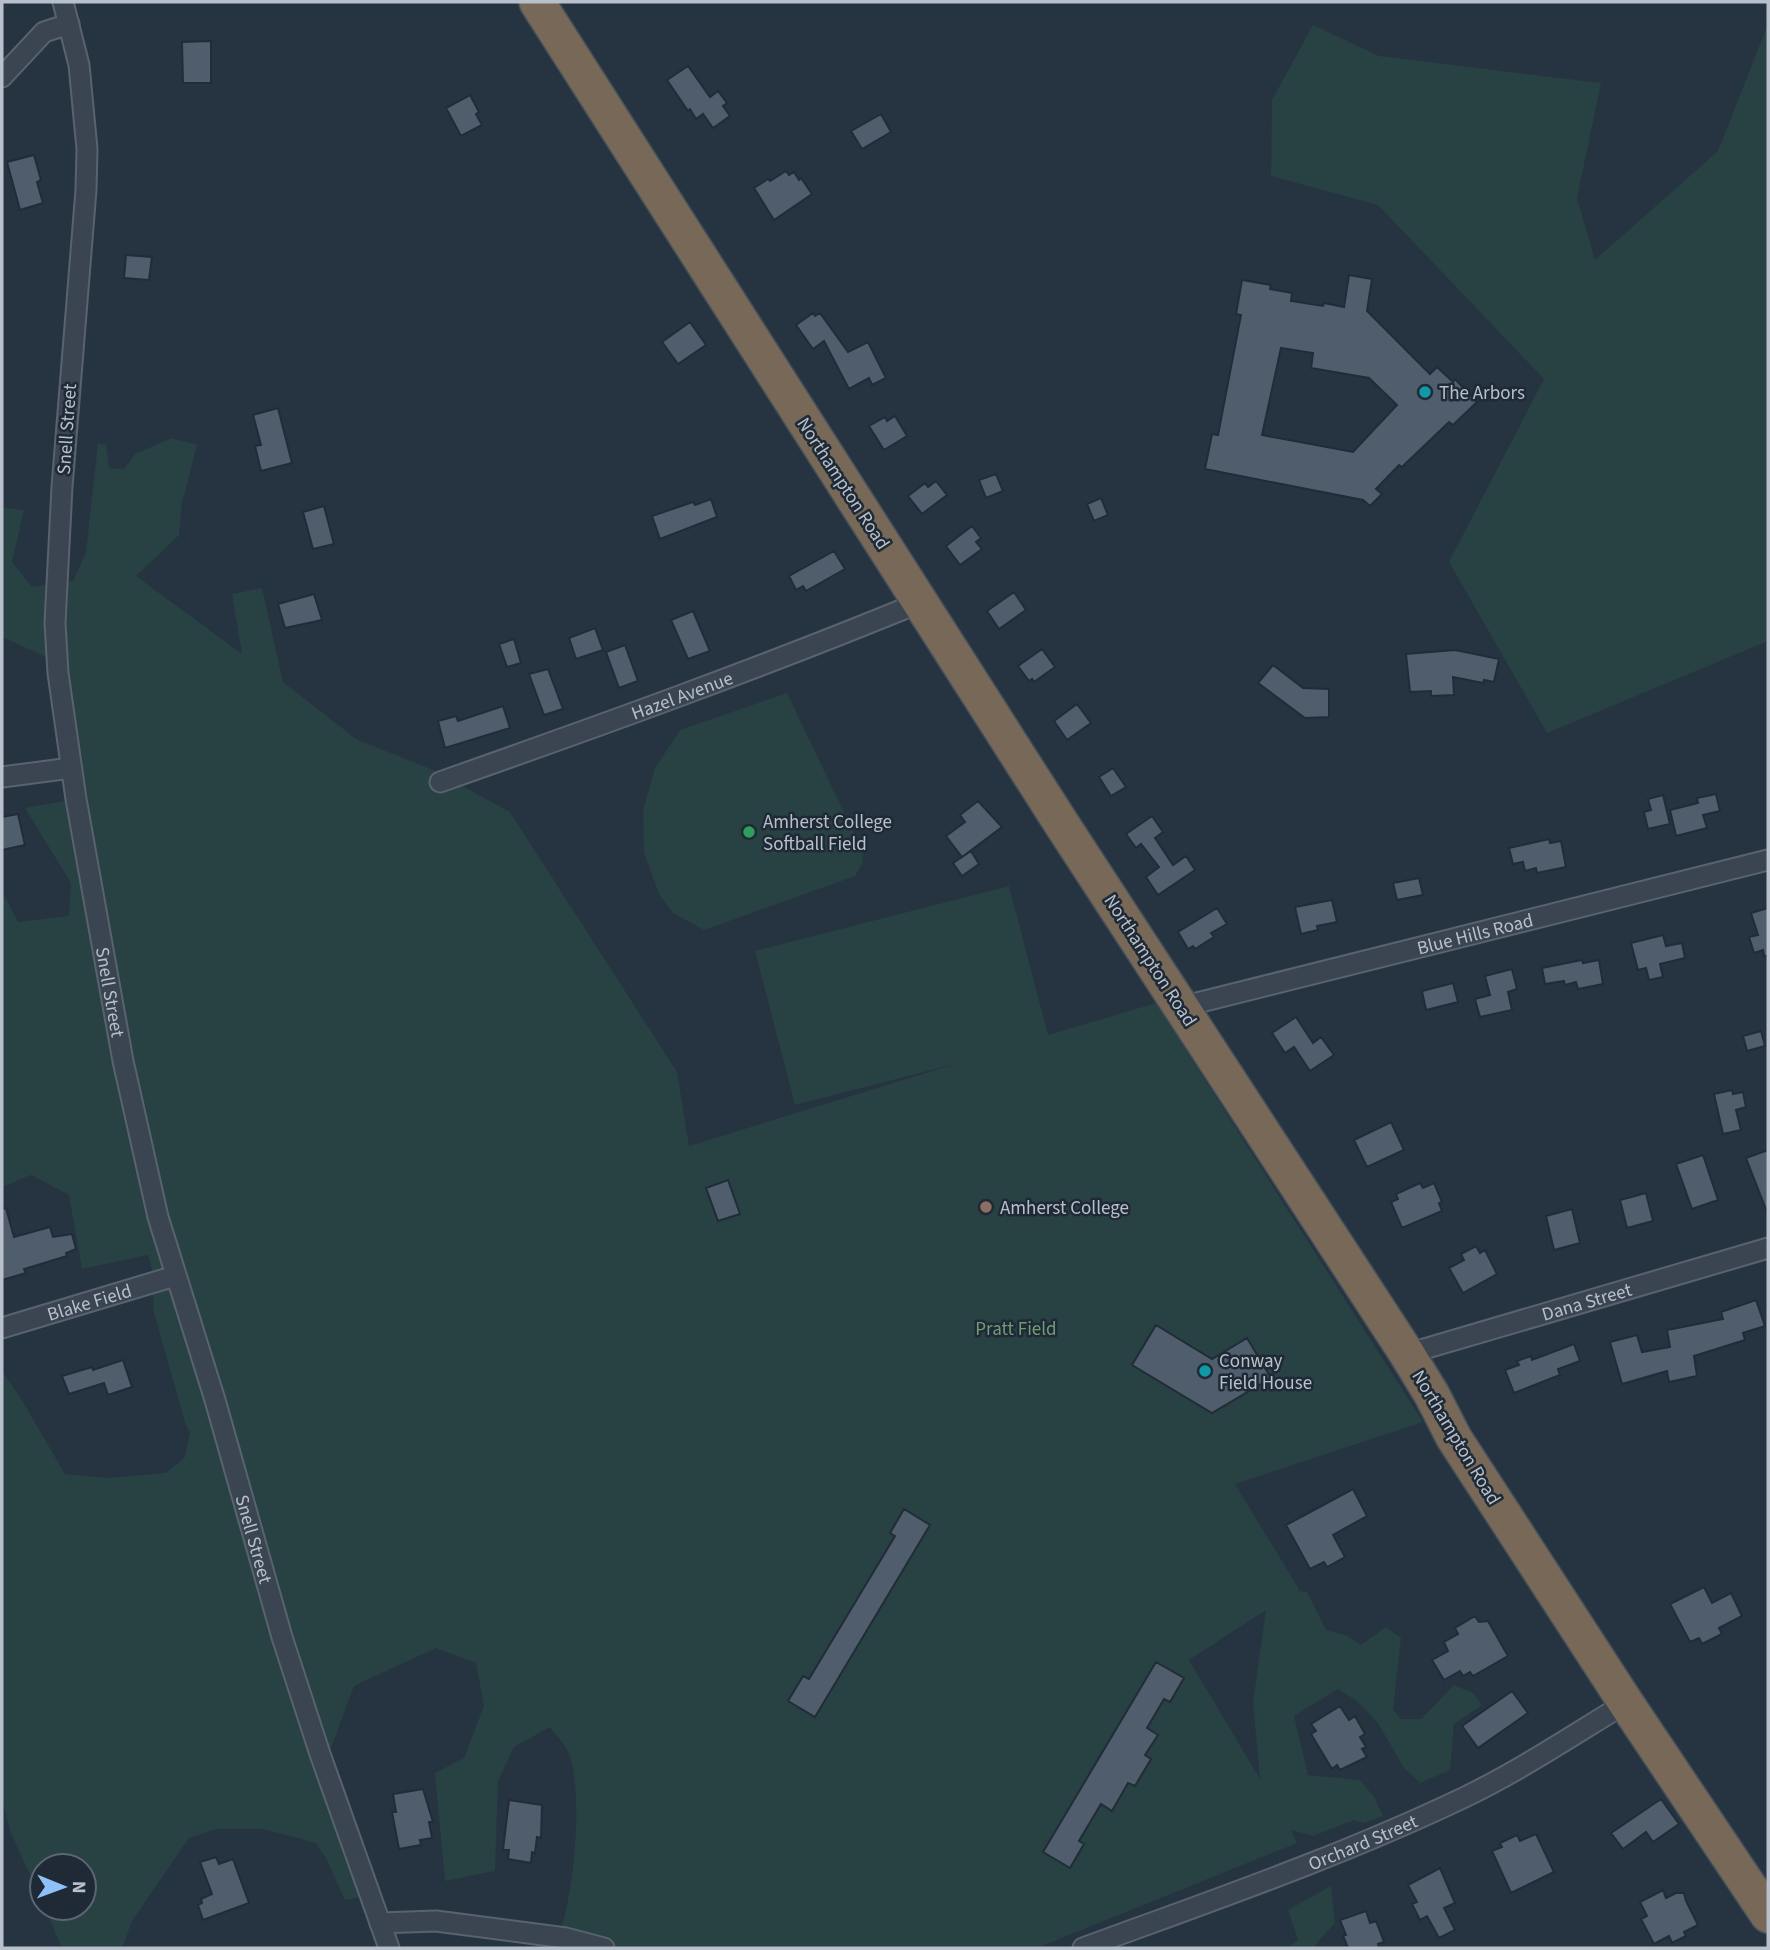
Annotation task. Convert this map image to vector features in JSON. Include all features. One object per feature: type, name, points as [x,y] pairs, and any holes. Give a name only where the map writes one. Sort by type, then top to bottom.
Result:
[{"type":"highway","name":"Northampton Road","points":[[537,2],[1181,1007],[1407,1354],[1454,1438],[1768,1915]]},
{"type":"street","name":"Snell Street","points":[[63,2],[79,65],[87,149],[62,487],[55,623],[58,673],[71,768],[123,1061],[155,1204],[215,1400],[282,1637],[320,1754],[389,1948]]},
{"type":"street","points":[[2,77],[44,32],[69,24]]},
{"type":"street","name":"Hazel Avenue","points":[[440,782],[643,711],[828,641],[921,602]]},
{"type":"street","points":[[2,777],[71,768]]},
{"type":"street","name":"Blue Hills Road","points":[[1181,1007],[1768,860]]},
{"type":"street","name":"Dana Street","points":[[1407,1354],[1768,1248]]},
{"type":"street","name":"Blake Field","points":[[2,1328],[175,1276]]},
{"type":"street","name":"Orchard Street","points":[[1083,1948],[1419,1819],[1493,1783],[1626,1703]]},
{"type":"street","points":[[380,1923],[436,1921],[566,1938],[601,1947]]},
{"type":"green space","points":[[1768,24],[1768,641],[1547,733],[1449,562],[1544,379],[1378,205],[1271,176],[1272,100],[1313,25],[1379,56],[1601,83],[1577,198],[1595,260],[1718,151]]},
{"type":"green space","name":"Pratt Field","points":[[172,438],[197,445],[182,503],[179,535],[136,576],[242,654],[232,594],[262,588],[283,682],[356,739],[433,770],[510,812],[677,1072],[689,1146],[955,1064],[795,1105],[755,951],[1009,886],[1048,1035],[1156,1003],[1423,1422],[1235,1484],[1299,1589],[1297,1591],[1307,1592],[1326,1630],[1348,1636],[1361,1645],[1386,1627],[1401,1638],[1393,1709],[1400,1719],[1421,1719],[1454,1685],[1473,1693],[1482,1705],[1454,1724],[1450,1770],[1420,1783],[1404,1768],[1378,1723],[1357,1701],[1338,1689],[1294,1716],[1308,1775],[1360,1780],[1374,1797],[1383,1816],[1363,1823],[1354,1820],[1313,1836],[1291,1830],[1297,1843],[1037,1948],[556,1948],[567,1904],[576,1829],[570,1755],[550,1727],[514,1747],[498,1781],[495,1871],[445,1881],[435,1773],[464,1758],[484,1706],[476,1663],[436,1648],[354,1686],[320,1777],[361,1897],[345,1900],[326,1858],[316,1843],[263,1829],[217,1829],[189,1838],[132,1921],[122,1948],[62,1948],[51,1922],[98,1922],[98,1852],[28,1852],[28,1870],[10,1831],[2,1797],[2,1371],[65,1474],[107,1478],[166,1473],[185,1457],[190,1432],[186,1426],[153,1309],[154,1276],[148,1255],[82,1269],[69,1195],[31,1175],[2,1187],[2,891],[18,922],[69,916],[71,883],[25,808],[87,797],[64,665],[2,637],[2,512],[3,508],[24,510],[12,562],[32,587],[73,581],[86,552],[98,443],[106,445],[109,468],[124,469],[135,454]],"holes":[[[1266,1610],[1253,1702],[1260,1779],[1189,1660]]]},
{"type":"green space","name":"Amherst College Softball Field","points":[[787,693],[863,852],[862,864],[855,876],[704,930],[673,913],[659,894],[644,853],[643,811],[655,768],[680,730]]},
{"type":"green space","points":[[1331,1886],[1335,1923],[1315,1945],[1316,1948],[1287,1948],[1298,1940],[1288,1910]]},
{"type":"building","points":[[211,41],[211,83],[183,83],[182,42]]},
{"type":"building","points":[[688,66],[710,97],[718,91],[727,103],[723,106],[730,116],[713,128],[703,114],[696,119],[690,109],[688,111],[667,80]]},
{"type":"building","points":[[470,95],[482,125],[461,136],[446,108]]},
{"type":"building","points":[[881,114],[891,132],[862,149],[851,131]]},
{"type":"building","points":[[34,155],[41,180],[37,182],[43,203],[20,210],[7,162]]},
{"type":"building","points":[[786,171],[789,175],[794,172],[799,180],[801,178],[812,194],[774,220],[754,188]]},
{"type":"building","points":[[126,255],[152,257],[149,280],[124,278]]},
{"type":"building","name":"The Arbors","points":[[1349,275],[1372,279],[1367,311],[1430,374],[1437,367],[1453,382],[1455,379],[1477,402],[1453,425],[1449,422],[1402,467],[1399,465],[1376,489],[1382,494],[1370,506],[1363,500],[1205,469],[1212,434],[1218,435],[1241,315],[1236,314],[1242,280],[1271,285],[1270,289],[1292,293],[1291,301],[1344,307]],"holes":[[[1281,348],[1313,353],[1311,368],[1369,378],[1397,405],[1353,452],[1262,435]]]},
{"type":"building","points":[[813,313],[815,316],[820,313],[848,352],[868,342],[886,378],[872,385],[869,378],[849,389],[824,341],[813,349],[796,325]]},
{"type":"building","points":[[690,322],[706,345],[678,364],[662,342]]},
{"type":"building","points":[[278,408],[292,463],[261,471],[255,446],[261,445],[253,415]]},
{"type":"building","points":[[895,416],[907,436],[884,450],[869,426],[885,417],[887,421]]},
{"type":"building","points":[[996,474],[1003,491],[986,498],[979,480]]},
{"type":"building","points":[[936,481],[947,495],[922,514],[908,496],[925,483],[928,487]]},
{"type":"building","points":[[1101,498],[1108,515],[1094,521],[1087,504]]},
{"type":"building","points":[[711,499],[717,517],[660,539],[652,516],[693,502],[695,505]]},
{"type":"building","points":[[324,506],[334,544],[313,549],[303,512]]},
{"type":"building","points":[[972,526],[981,538],[976,542],[982,549],[960,565],[946,546]]},
{"type":"building","points":[[834,551],[845,569],[806,591],[803,586],[796,590],[789,576]]},
{"type":"building","points":[[1014,592],[1026,610],[999,629],[987,611]]},
{"type":"building","points":[[314,594],[322,620],[285,628],[278,604]]},
{"type":"building","points":[[693,611],[710,651],[688,659],[671,620]]},
{"type":"building","points":[[595,628],[603,650],[576,659],[569,638]]},
{"type":"building","points":[[514,639],[521,663],[507,667],[499,644]]},
{"type":"building","points":[[625,645],[638,681],[619,688],[606,652]]},
{"type":"building","points":[[1042,649],[1055,667],[1034,682],[1032,679],[1029,681],[1018,666]]},
{"type":"building","points":[[1455,650],[1499,659],[1494,682],[1484,680],[1483,683],[1453,677],[1454,695],[1431,696],[1431,691],[1410,692],[1406,654]]},
{"type":"building","points":[[1273,665],[1303,688],[1329,689],[1329,717],[1305,718],[1258,683]]},
{"type":"building","points":[[548,669],[563,709],[544,715],[529,674]]},
{"type":"building","points":[[1077,704],[1091,723],[1067,740],[1054,721]]},
{"type":"building","points":[[503,706],[510,728],[445,748],[438,721],[456,716],[458,721]]},
{"type":"building","points":[[1113,768],[1126,787],[1111,796],[1099,777]]},
{"type":"building","points":[[1716,794],[1720,811],[1703,815],[1707,828],[1676,836],[1670,810],[1698,803],[1697,798]]},
{"type":"building","points":[[1663,795],[1670,824],[1648,829],[1644,812],[1651,810],[1648,799]]},
{"type":"building","points":[[978,801],[1002,827],[962,857],[946,836],[965,822],[960,815]]},
{"type":"building","points":[[18,814],[25,845],[2,850],[2,817]]},
{"type":"building","points":[[1152,816],[1163,832],[1155,838],[1173,865],[1186,856],[1195,870],[1158,895],[1146,877],[1159,867],[1141,844],[1136,848],[1126,834]]},
{"type":"building","points":[[1549,839],[1550,843],[1561,841],[1566,867],[1537,873],[1536,868],[1525,871],[1523,862],[1513,864],[1509,848]]},
{"type":"building","points":[[971,851],[979,864],[962,876],[953,863]]},
{"type":"building","points":[[1419,878],[1423,895],[1397,900],[1393,883]]},
{"type":"building","points":[[1332,900],[1337,922],[1317,926],[1318,930],[1301,934],[1295,907]]},
{"type":"building","points":[[1217,908],[1227,924],[1211,933],[1214,937],[1195,949],[1193,946],[1188,949],[1178,932]]},
{"type":"building","points":[[1768,908],[1768,956],[1764,956],[1763,950],[1754,953],[1749,937],[1758,935],[1751,913]]},
{"type":"building","points":[[1663,935],[1666,946],[1682,943],[1685,958],[1660,964],[1663,977],[1649,980],[1646,968],[1638,970],[1631,943]]},
{"type":"building","points":[[1582,960],[1583,963],[1599,960],[1603,984],[1578,989],[1576,982],[1565,985],[1564,981],[1545,984],[1542,968]]},
{"type":"building","points":[[1512,969],[1517,989],[1508,992],[1512,1010],[1480,1017],[1475,999],[1490,995],[1485,976]]},
{"type":"building","points":[[1453,983],[1458,1002],[1426,1010],[1422,991]]},
{"type":"building","points":[[1296,1017],[1313,1043],[1321,1037],[1334,1055],[1310,1071],[1294,1047],[1285,1053],[1272,1033]]},
{"type":"building","points":[[1761,1031],[1765,1046],[1747,1051],[1743,1036]]},
{"type":"building","points":[[1732,1090],[1733,1094],[1743,1092],[1746,1107],[1736,1110],[1741,1130],[1723,1134],[1714,1094]]},
{"type":"building","points":[[1391,1122],[1404,1150],[1367,1167],[1354,1140]]},
{"type":"building","points":[[1768,1150],[1768,1212],[1767,1212],[1746,1158]]},
{"type":"building","points":[[1703,1155],[1718,1200],[1692,1209],[1676,1164]]},
{"type":"building","points":[[728,1180],[740,1214],[718,1221],[706,1188]]},
{"type":"building","points":[[1420,1183],[1423,1188],[1434,1183],[1442,1202],[1439,1203],[1442,1211],[1402,1228],[1391,1202],[1398,1199],[1396,1194]]},
{"type":"building","points":[[1646,1193],[1653,1221],[1627,1228],[1620,1200]]},
{"type":"building","points":[[6,1208],[14,1237],[50,1227],[53,1237],[72,1234],[76,1249],[66,1253],[67,1256],[24,1269],[26,1273],[2,1280],[2,1209]]},
{"type":"building","points":[[1572,1209],[1580,1243],[1554,1250],[1546,1216]]},
{"type":"building","points":[[1476,1246],[1480,1253],[1485,1250],[1497,1274],[1463,1293],[1449,1268],[1464,1260],[1461,1254]]},
{"type":"building","points":[[1756,1300],[1765,1326],[1743,1333],[1745,1340],[1694,1356],[1697,1376],[1669,1382],[1667,1371],[1622,1384],[1610,1342],[1637,1335],[1642,1352],[1670,1347],[1667,1330],[1723,1319],[1721,1312]]},
{"type":"building","name":"Conway Field House","points":[[1156,1325],[1212,1359],[1247,1338],[1271,1378],[1212,1413],[1132,1365]]},
{"type":"building","points":[[1574,1344],[1580,1361],[1558,1369],[1560,1375],[1514,1393],[1505,1370],[1519,1365],[1517,1361],[1531,1356],[1532,1360]]},
{"type":"building","points":[[123,1360],[132,1387],[108,1395],[104,1383],[69,1394],[62,1376]]},
{"type":"building","points":[[1353,1489],[1367,1516],[1333,1535],[1345,1557],[1327,1567],[1324,1562],[1310,1569],[1286,1525]]},
{"type":"building","points":[[904,1509],[930,1525],[815,1717],[788,1701],[803,1676],[809,1679],[895,1536],[890,1533]]},
{"type":"building","points":[[1704,1587],[1712,1603],[1731,1593],[1742,1616],[1719,1628],[1722,1634],[1702,1644],[1699,1638],[1690,1642],[1670,1604]]},
{"type":"building","points":[[1475,1616],[1479,1622],[1488,1621],[1508,1656],[1473,1676],[1470,1672],[1463,1676],[1460,1671],[1444,1680],[1432,1660],[1448,1651],[1444,1642],[1458,1634],[1455,1628]]},
{"type":"building","points":[[1156,1662],[1184,1678],[1170,1702],[1164,1699],[1147,1728],[1158,1735],[1145,1755],[1151,1759],[1135,1786],[1128,1783],[1112,1811],[1101,1804],[1079,1841],[1084,1844],[1070,1868],[1043,1852]]},
{"type":"building","points":[[1512,1691],[1528,1713],[1478,1748],[1462,1726]]},
{"type":"building","points":[[1340,1706],[1349,1720],[1355,1716],[1365,1734],[1360,1737],[1366,1747],[1362,1749],[1367,1757],[1340,1770],[1337,1765],[1332,1769],[1311,1734],[1316,1731],[1311,1724]]},
{"type":"building","points":[[423,1789],[433,1822],[429,1822],[432,1838],[420,1840],[421,1845],[399,1849],[392,1812],[396,1812],[393,1794]]},
{"type":"building","points":[[1661,1799],[1679,1824],[1653,1842],[1646,1832],[1623,1849],[1611,1833]]},
{"type":"building","points":[[509,1800],[542,1805],[541,1838],[537,1837],[531,1863],[508,1859],[509,1850],[503,1850]]},
{"type":"building","points":[[1536,1834],[1554,1872],[1511,1893],[1492,1851],[1502,1847],[1500,1843],[1517,1835],[1520,1841]]},
{"type":"building","points":[[216,1857],[219,1864],[233,1859],[249,1903],[203,1920],[198,1905],[202,1903],[201,1899],[212,1894],[200,1862]]},
{"type":"building","points":[[1440,1868],[1455,1903],[1444,1908],[1455,1930],[1439,1938],[1427,1916],[1420,1920],[1412,1904],[1417,1902],[1408,1885]]},
{"type":"building","points":[[1663,1890],[1666,1898],[1676,1893],[1684,1893],[1698,1925],[1684,1932],[1686,1936],[1672,1943],[1669,1936],[1654,1944],[1641,1919],[1647,1916],[1640,1902]]},
{"type":"building","points":[[1366,1911],[1370,1923],[1376,1921],[1384,1942],[1378,1944],[1379,1948],[1348,1948],[1340,1920]]},
{"type":"place","name":"The Arbors","points":[[1425,392]]},
{"type":"place","name":"Amherst College Softball Field","points":[[749,832]]},
{"type":"place","name":"Amherst College","points":[[986,1207]]},
{"type":"place","name":"Conway Field House","points":[[1205,1371]]}]
